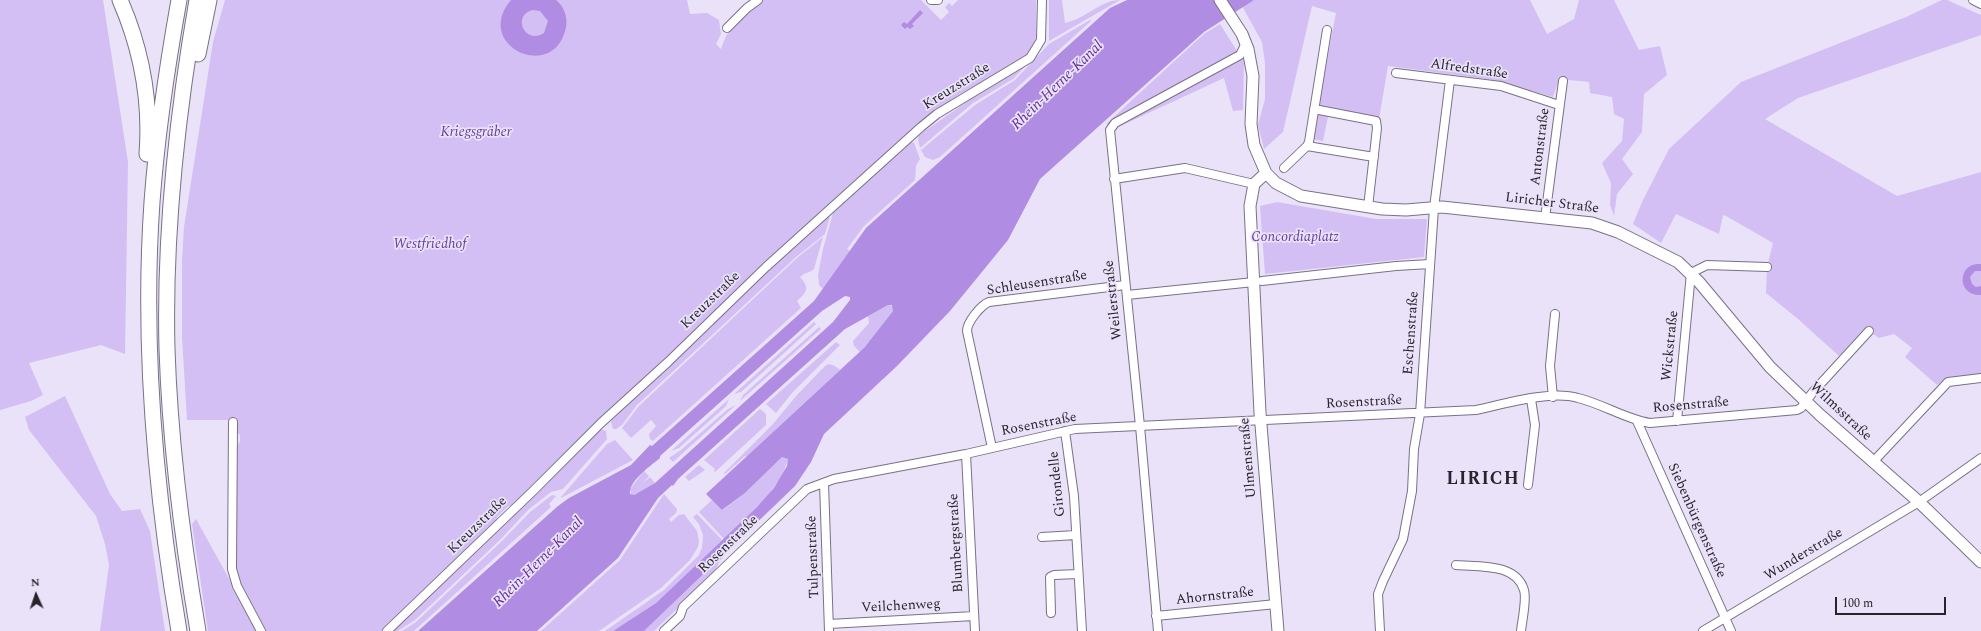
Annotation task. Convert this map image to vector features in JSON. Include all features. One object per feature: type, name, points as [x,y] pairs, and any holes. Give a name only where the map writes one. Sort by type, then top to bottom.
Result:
[{"type":"highway","points":[[120,0],[136,44],[148,110],[148,144],[144,218],[151,235]]},
{"type":"highway","points":[[179,0],[158,137],[151,235],[149,347],[156,471],[167,564],[179,631]]},
{"type":"highway","points":[[197,0],[181,104],[171,202],[167,348],[174,470],[186,560],[198,631]]},
{"type":"highway","points":[[181,104],[194,78],[209,0]]},
{"type":"street","points":[[727,28],[738,16],[758,0]]},
{"type":"street","points":[[931,0],[938,0]]},
{"type":"street","name":"Kreuzstraße","points":[[387,631],[533,491],[601,422],[668,362],[766,267],[921,127],[937,114],[1030,58],[1041,40],[1042,0]]},
{"type":"street","points":[[1114,179],[1185,168],[1254,184],[1266,173],[1255,149],[1252,134],[1253,76],[1250,56],[1246,43],[1220,0]]},
{"type":"street","points":[[1973,0],[1981,4]]},
{"type":"street","points":[[1284,168],[1307,146],[1327,30]]},
{"type":"street","name":"Weilerstraße","points":[[1158,631],[1140,426],[1110,130],[1112,125],[1240,55],[1246,43]]},
{"type":"street","name":"Alfredstraße","points":[[1396,73],[1501,86],[1559,105]]},
{"type":"street","name":"Eschenstraße","points":[[1380,631],[1378,594],[1406,530],[1412,491],[1414,449],[1420,414],[1434,208],[1450,80]]},
{"type":"street","name":"Antonstraße","points":[[1545,218],[1563,81]]},
{"type":"street","points":[[1314,109],[1376,121],[1377,128],[1368,207]]},
{"type":"street","points":[[1307,146],[1374,157]]},
{"type":"street","name":"Liricher Straße","points":[[1266,173],[1276,182],[1301,196],[1368,207],[1406,210],[1451,208],[1592,223],[1606,227],[1678,262],[1691,273]]},
{"type":"street","name":"Ulmenstraße","points":[[1254,184],[1250,206],[1258,281],[1262,420],[1278,631]]},
{"type":"street","points":[[1127,295],[1396,266],[1430,264]]},
{"type":"street","points":[[1691,273],[1707,265],[1767,267]]},
{"type":"street","name":"Wilmsstraße","points":[[1691,273],[1763,360],[1819,414],[1919,502],[1981,562]]},
{"type":"street","name":"Wickstraße","points":[[1677,421],[1691,273]]},
{"type":"street","name":"Schleusenstraße","points":[[992,448],[967,327],[984,304],[988,302],[1125,285]]},
{"type":"street","points":[[1553,397],[1550,366],[1555,314]]},
{"type":"street","name":"Rosenstraße","points":[[664,631],[680,616],[683,607],[806,489],[834,479],[966,454],[1065,430],[1420,414],[1476,410],[1531,398],[1553,397],[1580,398],[1637,420],[1650,423],[1797,410],[1807,401],[1869,331]]},
{"type":"street","points":[[1873,462],[1948,382],[1981,378]]},
{"type":"street","points":[[1528,485],[1535,425],[1531,398]]},
{"type":"street","name":"Siebenbürgenstraße","points":[[1637,420],[1731,631]]},
{"type":"street","points":[[233,422],[232,569],[237,586],[261,631]]},
{"type":"street","name":"Girondelle","points":[[1065,430],[1074,496],[1082,631]]},
{"type":"street","name":"Blumbergstraße","points":[[966,454],[975,631]]},
{"type":"street","name":"Wunderstraße","points":[[1703,631],[1919,502],[1981,458]]},
{"type":"street","name":"Tulpenstraße","points":[[824,483],[829,627]]},
{"type":"street","name":"Girondelle","points":[[1042,537],[1076,535]]},
{"type":"street","points":[[1456,564],[1508,570],[1518,578],[1525,591],[1521,631]]},
{"type":"street","points":[[1051,614],[1050,577],[1054,575],[1078,574]]},
{"type":"street","name":"Ahornstraße","points":[[1156,616],[1276,604]]},
{"type":"street","name":"Veilchenweg","points":[[829,627],[974,616]]},
{"type":"green space","points":[[0,0],[103,0],[128,162],[125,354],[101,345],[29,363],[43,395],[31,401],[0,410]]},
{"type":"green space","name":"Westfriedhof","points":[[225,0],[687,0],[690,14],[707,13],[719,20],[721,34],[716,44],[721,49],[732,26],[762,0],[921,0],[941,20],[949,12],[945,7],[949,3],[952,6],[958,0],[1036,0],[1036,37],[1027,54],[1018,62],[958,95],[920,124],[516,506],[508,506],[497,517],[496,525],[384,631],[265,631],[241,587],[235,568],[235,450],[240,441],[240,435],[236,431],[235,420],[187,420],[182,337],[182,260],[184,227],[213,42]]},
{"type":"green space","points":[[1049,0],[1062,0],[1065,23],[1079,18],[1106,3],[1120,0],[1049,41]]},
{"type":"green space","points":[[1254,0],[1530,0],[1547,34],[1574,19],[1579,0],[1614,0],[1639,50],[1660,46],[1667,75],[1644,94],[1642,132],[1622,159],[1633,174],[1617,194],[1614,216],[1610,205],[1611,183],[1602,163],[1622,141],[1624,119],[1614,114],[1612,97],[1590,93],[1589,82],[1559,79],[1553,97],[1494,80],[1388,66],[1379,119],[1329,112],[1323,141],[1312,139],[1336,13],[1312,6],[1283,132],[1264,149],[1258,125],[1265,99],[1265,63],[1262,42],[1242,6]]},
{"type":"green space","points":[[1942,0],[1947,0],[1981,15],[1981,35],[1798,98],[1765,119],[1897,196],[1981,172],[1981,375],[1947,378],[1937,385],[1905,357],[1912,348],[1894,334],[1879,338],[1869,331],[1861,332],[1839,356],[1798,319],[1766,293],[1767,267],[1773,243],[1726,216],[1723,215],[1719,234],[1676,214],[1661,243],[1633,224],[1642,202],[1669,149],[1741,82],[1906,17]]},
{"type":"green space","points":[[1090,20],[1091,21],[940,157],[933,160],[925,157],[921,150],[975,105],[1015,80],[1049,44]]},
{"type":"green space","points":[[1220,24],[1244,62],[1243,110],[1233,111],[1224,78],[1116,128],[1106,124],[1204,34]]},
{"type":"green space","points":[[1040,51],[1013,79],[973,103],[920,148],[918,139],[919,135]]},
{"type":"green space","points":[[911,141],[914,143],[920,159],[916,166],[915,180],[864,226],[847,249],[850,251],[823,289],[819,285],[818,275],[823,249],[834,209]]},
{"type":"green space","name":"Concordiaplatz","points":[[1277,202],[1376,219],[1427,219],[1424,257],[1265,274],[1260,206]]},
{"type":"green space","points":[[828,215],[830,217],[825,234],[796,257],[637,405],[622,425],[616,429],[613,429],[611,422],[613,414]]},
{"type":"green space","points":[[823,237],[814,269],[800,277],[806,287],[805,292],[797,301],[801,308],[653,441],[650,439],[649,434],[656,426],[651,420],[631,438],[622,428],[639,406],[797,258]]},
{"type":"green space","points":[[888,305],[893,306],[893,311],[870,342],[860,352],[854,346],[853,341],[869,323],[868,316]]},
{"type":"green space","points":[[814,322],[816,324],[741,392],[734,394]]},
{"type":"green space","points":[[819,327],[821,329],[740,401],[743,395]]},
{"type":"green space","points":[[836,342],[840,345],[792,393],[776,413],[766,404]]},
{"type":"green space","points":[[829,364],[840,370],[746,457],[745,456],[725,474],[724,473],[773,424],[797,395],[825,366]]},
{"type":"green space","points":[[65,396],[110,494],[122,511],[140,509],[150,531],[165,631],[100,631],[109,565],[105,544],[96,516],[29,430],[25,417]]},
{"type":"green space","points":[[729,399],[726,406],[679,448],[671,451]]},
{"type":"green space","points":[[736,405],[673,462],[669,458],[681,450],[728,409]]},
{"type":"green space","points":[[760,409],[766,414],[766,425],[715,472],[715,469],[704,460]]},
{"type":"green space","points":[[600,429],[606,431],[607,439],[563,489],[551,492],[528,510],[500,540],[415,620],[398,631],[391,631],[571,456],[578,453]]},
{"type":"green space","points":[[615,440],[633,460],[561,498],[607,444]]},
{"type":"green space","points":[[782,457],[787,457],[788,460],[781,478],[766,498],[724,539],[699,512],[712,500],[723,510],[745,493]]},
{"type":"green space","points":[[699,465],[705,470],[689,481],[685,477]]},
{"type":"green space","points":[[644,471],[649,476],[643,483],[650,477],[655,483],[634,495],[631,495],[630,489]]},
{"type":"green space","points":[[664,494],[677,509],[676,513],[669,519],[671,522],[679,515],[684,514],[697,531],[699,541],[698,547],[690,560],[661,588],[599,631],[541,631],[620,560]]},
{"type":"green space","points":[[552,495],[556,496],[549,504],[551,507],[414,631],[402,631],[416,622],[502,541],[530,512]]},
{"type":"green space","points":[[697,514],[722,540],[656,603],[613,631],[605,631],[664,590],[699,555],[702,548],[703,535],[699,524],[693,517]]},
{"type":"green space","points":[[196,519],[258,631],[208,631],[192,524]]},
{"type":"green space","points":[[730,548],[719,562],[715,572],[654,631],[644,631]]},
{"type":"water","points":[[511,0],[556,0],[566,16],[566,27],[559,44],[547,53],[533,56],[520,52],[508,44],[502,32],[502,17]],"holes":[[[532,10],[540,11],[548,21],[544,33],[537,36],[527,33],[523,29],[522,18],[526,13]]]},
{"type":"water","name":"Rhein-Herne-Kanal","points":[[1127,0],[1254,0],[1204,32],[1040,179],[1008,240],[950,311],[897,366],[824,434],[811,462],[795,486],[644,631],[613,631],[656,603],[757,507],[774,488],[787,466],[788,459],[782,457],[745,493],[722,510],[706,494],[865,347],[893,311],[892,305],[888,305],[845,329],[678,479],[673,486],[672,485],[658,498],[618,558],[537,631],[418,631],[558,506],[569,498],[631,465],[650,445],[652,446],[814,301],[866,228],[1110,8]],"holes":[[[845,296],[850,297],[850,300],[833,322],[655,483],[634,495],[630,494],[630,489],[637,478],[660,458],[660,456],[822,311]]]},
{"type":"water","points":[[920,10],[923,13],[912,24],[914,26],[910,29],[907,27],[905,29],[901,25],[904,22],[907,24]]},
{"type":"water","points":[[1981,264],[1981,271],[1975,271],[1970,277],[1972,284],[1976,287],[1981,286],[1981,295],[1973,294],[1967,290],[1964,285],[1964,273],[1967,268],[1973,265]]},
{"type":"district","name":"LIRICH","points":[[1483,480]]},
{"type":"park label","name":"Kriegsgräber","points":[[476,133]]}]
